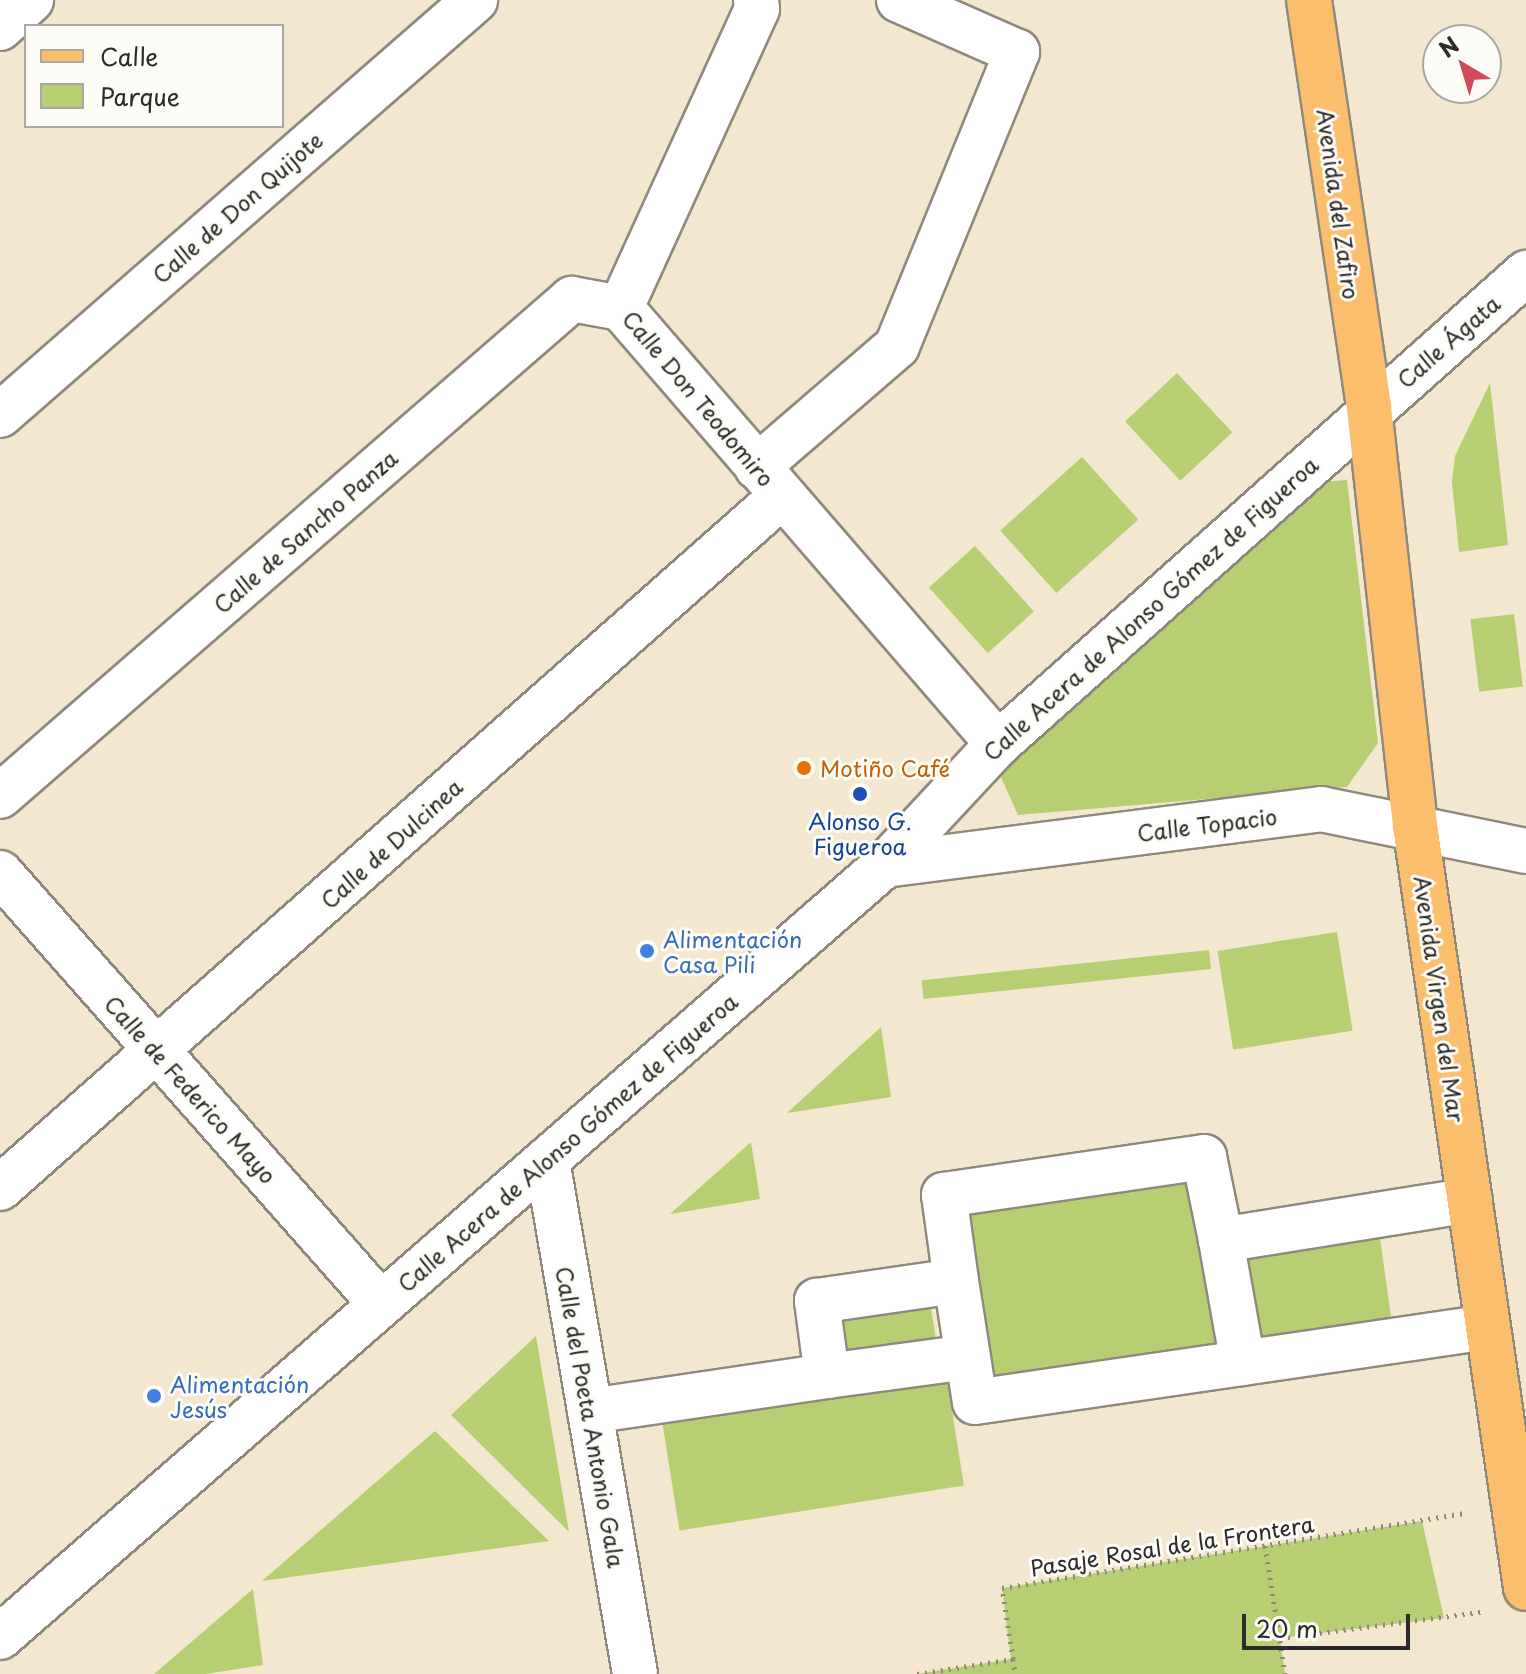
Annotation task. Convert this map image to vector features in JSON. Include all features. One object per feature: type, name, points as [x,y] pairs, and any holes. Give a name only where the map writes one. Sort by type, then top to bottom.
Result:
[{"type":"main road","name":"Avenida del Zafiro","points":[[1309,0],[1369,408]]},
{"type":"main road","name":"Avenida Virgen del Mar","points":[[1369,408],[1415,825],[1526,1588]]},
{"type":"street","points":[[0,28],[31,0]]},
{"type":"street","name":"Calle de Don Quijote","points":[[0,415],[475,0]]},
{"type":"street","name":"Calle Don Teodomiro","points":[[756,0],[757,9],[621,308],[998,744]]},
{"type":"street","name":"Calle de Dulcinea","points":[[0,1188],[157,1051],[770,482],[897,346],[1017,52],[899,0]]},
{"type":"street","name":"Calle Ágata","points":[[1369,408],[1526,273]]},
{"type":"street","name":"Calle de Sancho Panza","points":[[0,796],[572,299],[621,308]]},
{"type":"street","name":"Calle Acera de Alonso Gómez de Figueroa","points":[[0,1637],[885,865],[998,744],[1369,408]]},
{"type":"street","name":"Calle Topacio","points":[[885,865],[1321,809],[1415,825],[1526,851]]},
{"type":"street","name":"Calle de Federico Mayo","points":[[0,873],[381,1304]]},
{"type":"street","points":[[1243,1363],[1204,1157],[944,1195],[975,1402],[1243,1363],[1488,1327]]},
{"type":"street","name":"Calle del Poeta Antonio Gala","points":[[547,1160],[635,1674]]},
{"type":"street","points":[[1221,1240],[1470,1200]]},
{"type":"street","points":[[827,1376],[817,1301],[956,1281]]},
{"type":"street","points":[[590,1411],[968,1357]]},
{"type":"path","name":"Pasaje Rosal de la Frontera","points":[[1013,1659],[1002,1588],[1514,1504]]},
{"type":"path","points":[[1265,1546],[1285,1674]]},
{"type":"path","points":[[1280,1638],[1485,1612]]},
{"type":"path","points":[[917,1674],[1013,1659],[1015,1674]]},
{"type":"green space","points":[[1177,373],[1232,432],[1180,481],[1125,421]]},
{"type":"green space","points":[[1490,383],[1508,545],[1459,552],[1452,482],[1455,456]]},
{"type":"green space","points":[[1082,457],[1138,519],[1056,593],[1000,531]]},
{"type":"green space","points":[[1347,480],[1378,743],[1347,787],[1018,815],[995,764],[1295,484]]},
{"type":"green space","points":[[975,546],[1034,611],[988,653],[929,587]]},
{"type":"green space","points":[[1514,614],[1523,686],[1479,692],[1470,619]]},
{"type":"green space","points":[[1337,932],[1353,1031],[1233,1050],[1217,951]]},
{"type":"green space","points":[[1209,950],[1211,969],[924,999],[922,980]]},
{"type":"green space","points":[[881,1027],[891,1097],[787,1113]]},
{"type":"green space","points":[[751,1142],[760,1199],[670,1214]]},
{"type":"green space","points":[[1197,1163],[1228,1358],[982,1397],[951,1202]]},
{"type":"green space","points":[[1378,1224],[1394,1337],[1245,1358],[1229,1245]]},
{"type":"green space","points":[[928,1289],[938,1350],[833,1367],[823,1306]]},
{"type":"green space","points":[[536,1336],[569,1532],[451,1415]]},
{"type":"green space","points":[[945,1366],[964,1486],[679,1531],[661,1411]]},
{"type":"green space","points":[[435,1431],[549,1541],[262,1581]]},
{"type":"green space","points":[[1422,1521],[1444,1618],[1280,1638],[1285,1674],[917,1674],[1011,1659],[1002,1588]]},
{"type":"green space","points":[[253,1589],[263,1665],[206,1674],[154,1674]]},
{"type":"place","name":"Motiño Café","points":[[804,768]]},
{"type":"place","name":"Alonso G. Figueroa","points":[[860,794]]},
{"type":"place","name":"Alimentación Casa Pili","points":[[647,951]]},
{"type":"place","name":"Alimentación Jesús","points":[[154,1396]]}]
